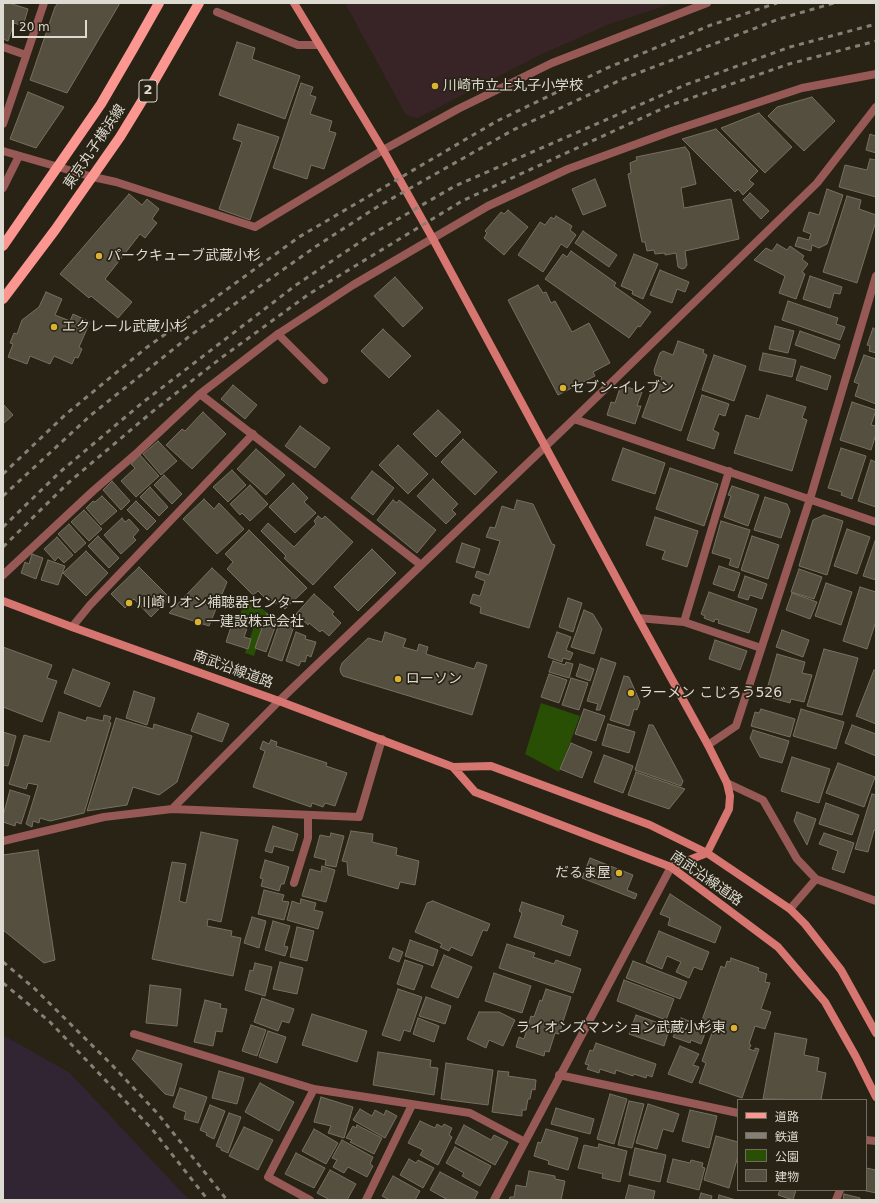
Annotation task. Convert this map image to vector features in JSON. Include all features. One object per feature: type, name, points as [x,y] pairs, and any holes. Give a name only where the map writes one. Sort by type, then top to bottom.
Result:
[{"type":"main road","name":"東京丸子横浜線","points":[[3,246],[101,104],[159,3]]},
{"type":"main road","name":"東京丸子横浜線","points":[[3,299],[93,177],[154,83],[199,3]]},
{"type":"street","points":[[3,124],[44,3]]},
{"type":"street","points":[[294,3],[383,150],[433,239],[708,745],[727,783],[730,796],[729,809],[707,853],[671,867],[559,1075],[494,1200]]},
{"type":"street","points":[[3,151],[93,177],[116,182],[255,227],[383,150],[458,109],[552,63],[707,3]]},
{"type":"street","points":[[217,12],[298,45],[320,45]]},
{"type":"street","points":[[3,47],[26,55]]},
{"type":"street","points":[[3,575],[200,394],[278,334],[353,286],[488,206],[568,169],[672,131],[802,88],[876,74]]},
{"type":"street","points":[[172,809],[279,701],[574,419],[817,183],[876,107]]},
{"type":"street","points":[[3,188],[19,156]]},
{"type":"street","points":[[708,745],[736,726],[810,499],[873,295],[876,276]]},
{"type":"street","points":[[278,334],[324,380]]},
{"type":"street","points":[[200,394],[421,565]]},
{"type":"street","points":[[574,419],[876,522]]},
{"type":"street","points":[[72,627],[90,605],[253,434]]},
{"type":"street","points":[[684,622],[729,471]]},
{"type":"street","name":"南武沿線道路","points":[[3,601],[279,701],[454,767],[491,766],[650,825],[707,853],[790,909],[805,924],[842,970],[876,1033]]},
{"type":"street","points":[[638,618],[684,622],[761,648]]},
{"type":"street","points":[[3,841],[104,817],[172,809],[359,817],[382,739]]},
{"type":"street","name":"南武沿線道路","points":[[454,767],[475,792],[671,867],[778,947],[824,1002],[856,1057],[876,1097]]},
{"type":"street","points":[[727,783],[764,800],[797,859],[816,879],[876,901]]},
{"type":"street","points":[[294,884],[308,838],[308,815]]},
{"type":"street","points":[[790,909],[816,879]]},
{"type":"street","points":[[134,1034],[314,1089],[470,1113],[525,1142]]},
{"type":"street","points":[[559,1075],[737,1113]]},
{"type":"street","points":[[310,1200],[268,1178],[314,1089]]},
{"type":"street","points":[[366,1200],[412,1105]]},
{"type":"shaded area","name":"川崎市立上丸子小学校","points":[[345,3],[673,3],[607,25],[538,56],[418,118],[406,115]]},
{"type":"shaded area","points":[[3,1035],[70,1073],[189,1200],[3,1200]]},
{"type":"green space","points":[[246,597],[268,613],[254,656],[245,653],[254,626],[238,620]]},
{"type":"green space","points":[[541,703],[580,716],[559,772],[525,754]]},
{"type":"building","points":[[3,3],[9,3],[28,9],[23,26],[14,23],[8,41],[3,39]]},
{"type":"building","points":[[58,3],[120,3],[67,93],[30,80],[55,7]]},
{"type":"building","points":[[237,42],[255,48],[252,59],[300,76],[285,119],[219,95]]},
{"type":"building","points":[[301,83],[313,87],[310,95],[316,97],[310,114],[332,121],[329,131],[336,133],[324,169],[311,165],[307,179],[273,168]]},
{"type":"building","points":[[28,92],[64,107],[36,148],[10,139]]},
{"type":"building","points":[[812,97],[835,121],[804,151],[768,116],[777,107]]},
{"type":"building","points":[[759,113],[792,147],[765,173],[721,128]]},
{"type":"building","points":[[238,124],[279,137],[250,220],[219,209],[242,142],[233,139]]},
{"type":"building","points":[[716,129],[758,171],[749,180],[754,184],[743,195],[738,189],[735,192],[682,139]]},
{"type":"building","points":[[876,131],[876,153],[866,150],[870,134],[875,136]]},
{"type":"building","points":[[685,147],[689,152],[696,184],[681,188],[684,208],[731,199],[739,239],[685,251],[687,265],[682,269],[678,267],[676,253],[665,255],[665,253],[655,254],[654,250],[647,251],[645,242],[642,242],[628,174],[631,173],[630,163],[637,160],[636,157]]},
{"type":"building","points":[[870,159],[876,160],[876,197],[839,187],[845,165],[867,170]]},
{"type":"building","points":[[595,179],[606,206],[583,215],[572,189]]},
{"type":"building","points":[[827,189],[843,195],[827,244],[819,248],[812,245],[811,251],[795,246],[798,237],[809,240],[811,234],[803,231],[809,212],[819,215]]},
{"type":"building","points":[[750,193],[769,211],[761,219],[743,200]]},
{"type":"building","name":"パークキューブ武蔵小杉","points":[[129,194],[142,205],[147,199],[159,209],[152,219],[157,223],[145,238],[140,234],[105,279],[132,302],[118,318],[91,296],[89,298],[60,274]]},
{"type":"building","points":[[847,196],[861,200],[859,209],[876,215],[876,221],[857,283],[823,272]]},
{"type":"building","points":[[508,210],[528,227],[504,255],[484,238],[487,233],[485,231],[501,212],[504,214]]},
{"type":"building","points":[[556,216],[572,226],[570,230],[576,235],[567,248],[561,244],[543,272],[518,255],[540,222],[545,225],[551,217],[554,219]]},
{"type":"building","points":[[583,231],[617,255],[609,267],[575,243]]},
{"type":"building","points":[[777,244],[787,250],[790,246],[804,256],[802,259],[808,264],[802,272],[805,274],[796,299],[779,293],[785,276],[754,260],[766,248],[772,251]]},
{"type":"building","points":[[571,251],[616,283],[614,286],[651,312],[640,327],[638,326],[629,338],[545,279],[563,254],[567,257]]},
{"type":"building","points":[[634,254],[658,264],[643,299],[632,294],[633,291],[621,286]]},
{"type":"building","points":[[660,270],[689,282],[685,292],[677,289],[672,303],[650,295]]},
{"type":"building","points":[[810,276],[842,287],[840,294],[834,293],[830,308],[803,299]]},
{"type":"building","points":[[395,277],[423,308],[403,327],[374,296]]},
{"type":"building","points":[[538,285],[543,293],[546,292],[551,303],[555,301],[572,332],[589,323],[610,363],[593,372],[595,376],[558,395],[508,300]]},
{"type":"building","name":"エクレール武蔵小杉","points":[[46,292],[62,299],[55,315],[70,321],[73,314],[90,322],[79,347],[82,349],[78,358],[75,357],[72,364],[54,356],[50,364],[30,356],[27,364],[8,357],[13,344],[10,343],[14,333],[17,334],[22,320],[39,307]]},
{"type":"building","points":[[788,301],[838,318],[836,324],[845,327],[840,340],[782,320]]},
{"type":"building","points":[[775,326],[794,331],[788,353],[769,349]]},
{"type":"building","points":[[873,328],[876,330],[876,353],[869,351],[870,346],[867,345]]},
{"type":"building","points":[[383,329],[411,356],[389,378],[361,351]]},
{"type":"building","points":[[800,331],[840,345],[835,359],[795,345]]},
{"type":"building","points":[[678,341],[704,350],[703,353],[707,355],[681,431],[642,417],[655,381],[660,382],[662,377],[655,375],[654,370],[660,353],[663,351],[673,355]]},
{"type":"building","points":[[763,353],[796,360],[792,377],[759,370]]},
{"type":"building","points":[[714,355],[746,366],[734,401],[702,390]]},
{"type":"building","points":[[864,355],[876,359],[876,404],[855,396],[859,384],[854,382]]},
{"type":"building","points":[[801,366],[831,376],[827,390],[796,380]]},
{"type":"building","points":[[233,385],[257,405],[245,419],[221,399]]},
{"type":"building","points":[[621,385],[642,392],[637,406],[641,406],[635,424],[607,415],[611,402],[615,403]]},
{"type":"building","points":[[702,395],[729,404],[725,416],[719,414],[713,430],[719,433],[714,449],[687,440]]},
{"type":"building","points":[[767,395],[806,407],[802,418],[807,420],[792,471],[734,453],[746,415],[759,419]]},
{"type":"building","points":[[852,402],[876,410],[871,425],[876,426],[876,434],[871,450],[840,440]]},
{"type":"building","points":[[3,404],[13,415],[3,424]]},
{"type":"building","points":[[438,410],[461,432],[436,457],[413,434]]},
{"type":"building","points":[[203,412],[226,434],[192,469],[166,445],[182,429],[185,431]]},
{"type":"building","points":[[300,426],[330,448],[315,468],[285,446]]},
{"type":"building","points":[[463,439],[497,472],[475,495],[441,462]]},
{"type":"building","points":[[158,441],[177,461],[161,475],[143,454]]},
{"type":"building","points":[[398,445],[428,474],[408,494],[379,465]]},
{"type":"building","points":[[623,448],[665,463],[655,494],[612,480]]},
{"type":"building","points":[[841,448],[866,456],[852,499],[841,495],[842,492],[828,488]]},
{"type":"building","points":[[256,449],[285,475],[266,495],[237,469]]},
{"type":"building","points":[[140,455],[159,476],[136,497],[121,481],[135,468],[131,464]]},
{"type":"building","points":[[871,460],[876,462],[876,507],[858,501]]},
{"type":"building","points":[[670,468],[718,484],[704,526],[656,509]]},
{"type":"building","points":[[232,470],[246,485],[228,502],[213,487]]},
{"type":"building","points":[[372,471],[394,488],[373,515],[351,498]]},
{"type":"building","points":[[164,475],[182,494],[172,504],[154,485]]},
{"type":"building","points":[[433,479],[458,504],[452,510],[456,514],[446,524],[417,496]]},
{"type":"building","points":[[112,481],[130,501],[121,510],[103,490]]},
{"type":"building","points":[[293,483],[308,498],[304,502],[316,513],[295,533],[269,507]]},
{"type":"building","points":[[250,485],[268,504],[250,521],[242,513],[240,515],[230,504]]},
{"type":"building","points":[[732,486],[759,495],[748,526],[724,517],[731,496],[728,495]]},
{"type":"building","points":[[150,487],[168,507],[159,516],[140,497]]},
{"type":"building","points":[[102,496],[117,511],[101,525],[86,508],[93,501],[95,502]]},
{"type":"building","points":[[765,497],[787,504],[790,511],[781,538],[754,530]]},
{"type":"building","points":[[204,499],[214,509],[219,503],[244,529],[217,554],[183,519]]},
{"type":"building","points":[[393,500],[397,503],[399,500],[436,530],[417,553],[377,520]]},
{"type":"building","points":[[517,500],[533,504],[552,544],[555,545],[529,628],[480,613],[481,607],[470,603],[473,594],[480,596],[485,581],[475,577],[477,571],[489,575],[500,541],[486,537],[490,527],[495,528],[502,506],[514,510]]},
{"type":"building","points":[[136,501],[156,521],[147,530],[127,510]]},
{"type":"building","points":[[84,510],[102,529],[89,541],[71,522]]},
{"type":"building","points":[[824,515],[843,521],[827,575],[799,566],[813,520]]},
{"type":"building","points":[[318,516],[322,519],[325,516],[353,542],[313,585],[284,558],[286,556],[261,531],[268,523],[294,547],[316,524],[314,521]]},
{"type":"building","points":[[655,517],[698,531],[687,567],[662,559],[665,551],[646,545]]},
{"type":"building","points":[[122,518],[125,522],[129,519],[139,530],[133,537],[136,540],[121,554],[104,535]]},
{"type":"building","points":[[721,521],[750,530],[738,568],[729,565],[731,559],[712,553]]},
{"type":"building","points":[[69,524],[86,543],[75,553],[58,534]]},
{"type":"building","points":[[847,529],[870,537],[857,574],[834,566]]},
{"type":"building","points":[[249,530],[307,588],[285,609],[278,602],[275,604],[269,598],[267,600],[258,591],[253,595],[227,569],[233,562],[225,554]]},
{"type":"building","points":[[98,536],[119,558],[109,568],[88,546]]},
{"type":"building","points":[[752,536],[779,545],[768,579],[741,570]]},
{"type":"building","points":[[57,537],[73,555],[64,563],[58,557],[55,561],[44,549]]},
{"type":"building","points":[[876,541],[876,580],[863,576]]},
{"type":"building","points":[[462,543],[480,549],[474,568],[456,562]]},
{"type":"building","points":[[372,549],[396,573],[358,611],[334,587]]},
{"type":"building","points":[[86,551],[108,573],[86,596],[63,573]]},
{"type":"building","points":[[32,554],[43,558],[36,579],[21,573],[25,562],[29,564]]},
{"type":"building","points":[[48,560],[65,566],[58,585],[41,580]]},
{"type":"building","points":[[719,566],[740,573],[734,591],[713,584]]},
{"type":"building","points":[[139,567],[170,598],[151,617],[134,599],[125,608],[111,594]]},
{"type":"building","points":[[212,568],[227,582],[209,626],[169,613]]},
{"type":"building","points":[[799,569],[822,577],[814,599],[791,592]]},
{"type":"building","points":[[745,576],[767,584],[762,599],[750,595],[748,600],[738,597]]},
{"type":"building","points":[[826,583],[852,592],[841,625],[815,616]]},
{"type":"building","points":[[860,587],[876,592],[876,621],[867,649],[843,641]]},
{"type":"building","points":[[709,592],[757,609],[749,633],[718,623],[719,620],[715,619],[714,622],[704,618],[705,616],[701,614]]},
{"type":"building","points":[[792,593],[817,602],[810,619],[786,610]]},
{"type":"building","points":[[314,594],[334,612],[332,614],[341,623],[329,636],[322,630],[320,632],[309,623],[308,625],[296,614]]},
{"type":"building","points":[[568,598],[582,603],[573,632],[559,627]]},
{"type":"building","points":[[584,610],[593,614],[602,629],[594,654],[571,647]]},
{"type":"building","points":[[267,614],[278,619],[266,652],[255,648]]},
{"type":"building","points":[[234,618],[249,623],[244,637],[251,639],[248,649],[226,642]]},
{"type":"building","points":[[280,621],[294,626],[282,661],[268,656]]},
{"type":"building","points":[[782,630],[809,640],[803,657],[776,647]]},
{"type":"building","points":[[296,632],[306,636],[305,639],[316,642],[311,657],[307,655],[305,662],[301,661],[299,666],[286,661]]},
{"type":"building","points":[[385,632],[406,639],[403,647],[417,651],[419,644],[428,647],[426,654],[474,669],[477,662],[487,665],[472,715],[343,676],[340,669],[342,663],[368,638],[382,642]]},
{"type":"building","points":[[557,632],[571,637],[566,650],[573,653],[570,660],[563,658],[562,662],[548,657]]},
{"type":"building","points":[[715,640],[747,651],[740,670],[709,659]]},
{"type":"building","points":[[3,647],[52,665],[47,678],[57,681],[42,722],[3,707]]},
{"type":"building","points":[[824,649],[858,658],[842,715],[807,706]]},
{"type":"building","points":[[777,654],[805,662],[802,673],[812,675],[804,702],[791,699],[790,703],[765,696]]},
{"type":"building","points":[[601,658],[616,663],[600,710],[596,710],[598,704],[587,701]]},
{"type":"building","points":[[553,661],[565,665],[566,662],[573,664],[569,678],[549,672]]},
{"type":"building","points":[[580,664],[594,669],[590,681],[576,676]]},
{"type":"building","points":[[73,669],[110,683],[100,707],[64,693]]},
{"type":"building","points":[[874,670],[876,671],[876,724],[856,716]]},
{"type":"building","points":[[549,674],[567,680],[559,703],[541,697]]},
{"type":"building","points":[[624,676],[629,677],[640,702],[637,710],[634,709],[629,726],[610,720]]},
{"type":"building","points":[[571,678],[588,683],[579,710],[562,705]]},
{"type":"building","points":[[134,691],[155,698],[147,725],[126,718]]},
{"type":"building","points":[[584,709],[605,716],[596,741],[575,734]]},
{"type":"building","points":[[761,709],[795,719],[790,737],[751,726],[755,712],[759,713]]},
{"type":"building","points":[[801,709],[844,722],[836,749],[793,736]]},
{"type":"building","points":[[59,712],[86,721],[87,717],[103,721],[104,715],[111,717],[109,722],[111,723],[84,813],[50,821],[40,818],[39,823],[33,821],[32,827],[26,824],[38,785],[28,783],[26,789],[9,784],[24,735],[50,742]]},
{"type":"building","points":[[198,713],[229,724],[222,742],[191,731]]},
{"type":"building","points":[[116,718],[153,729],[154,724],[192,736],[177,782],[159,795],[133,787],[127,805],[87,811]]},
{"type":"building","points":[[608,724],[635,732],[629,753],[602,745]]},
{"type":"building","points":[[649,725],[653,725],[683,781],[681,786],[635,770]]},
{"type":"building","points":[[852,725],[876,734],[876,756],[845,743]]},
{"type":"building","points":[[753,730],[789,741],[782,763],[760,757],[750,738]]},
{"type":"building","points":[[3,732],[16,736],[8,766],[3,765]]},
{"type":"building","points":[[271,740],[277,742],[276,746],[327,763],[326,766],[347,773],[335,806],[325,803],[323,807],[312,803],[311,807],[253,787],[265,751],[260,749],[263,741],[269,744]]},
{"type":"building","points":[[571,743],[592,752],[582,778],[560,769]]},
{"type":"building","points":[[604,755],[633,766],[623,793],[594,782]]},
{"type":"building","points":[[792,757],[830,769],[819,803],[781,791]]},
{"type":"building","points":[[838,763],[875,777],[864,807],[826,793]]},
{"type":"building","points":[[636,772],[685,789],[669,809],[628,795]]},
{"type":"building","points":[[10,790],[30,796],[21,824],[16,822],[15,826],[3,822],[3,816]]},
{"type":"building","points":[[872,794],[876,795],[876,831],[874,830],[868,852],[855,849]]},
{"type":"building","points":[[826,803],[859,815],[852,835],[819,824]]},
{"type":"building","points":[[797,812],[816,819],[807,845],[794,821]]},
{"type":"building","points":[[273,826],[298,834],[293,851],[274,846],[272,853],[265,851]]},
{"type":"building","points":[[351,831],[373,834],[372,842],[397,848],[396,855],[419,861],[415,885],[400,882],[398,889],[348,875],[347,862],[342,861]]},
{"type":"building","points":[[201,832],[238,840],[221,922],[208,919],[207,926],[232,931],[231,936],[241,938],[233,976],[152,959],[172,862],[186,864],[179,901],[186,903]]},
{"type":"building","points":[[331,833],[344,836],[336,867],[325,865],[326,860],[314,857],[320,835],[330,837]]},
{"type":"building","points":[[824,833],[854,843],[844,873],[832,869],[838,851],[819,844]]},
{"type":"building","points":[[38,850],[55,960],[44,963],[3,930],[3,855]]},
{"type":"building","points":[[590,858],[633,875],[627,890],[637,894],[635,899],[582,878]]},
{"type":"building","points":[[265,860],[289,867],[284,884],[281,884],[279,891],[261,886],[263,879],[260,878]]},
{"type":"building","points":[[322,866],[335,870],[326,902],[302,896],[310,869],[321,872]]},
{"type":"building","points":[[264,890],[284,895],[282,901],[289,902],[284,920],[258,914]]},
{"type":"building","points":[[670,894],[721,927],[715,943],[668,925],[670,918],[660,914]]},
{"type":"building","points":[[301,899],[316,903],[314,910],[323,912],[318,929],[287,920],[292,901],[300,904]]},
{"type":"building","points":[[433,901],[490,924],[487,931],[483,930],[472,956],[451,947],[449,951],[440,947],[442,944],[415,932],[427,903]]},
{"type":"building","points":[[522,902],[564,916],[561,925],[578,931],[570,956],[514,937],[522,913],[519,911]]},
{"type":"building","points":[[252,917],[266,921],[259,948],[244,943]]},
{"type":"building","points":[[273,921],[290,926],[284,946],[288,947],[285,956],[265,950]]},
{"type":"building","points":[[297,927],[314,931],[307,961],[290,957]]},
{"type":"building","points":[[659,931],[709,952],[702,970],[694,967],[689,978],[676,972],[681,962],[667,956],[662,969],[646,962]]},
{"type":"building","points":[[410,940],[438,950],[433,966],[405,956]]},
{"type":"building","points":[[507,944],[535,953],[533,957],[554,964],[556,960],[581,969],[573,993],[499,968]]},
{"type":"building","points":[[393,948],[403,952],[399,962],[389,958]]},
{"type":"building","points":[[444,955],[472,967],[458,998],[431,987]]},
{"type":"building","name":"ライオンズマンション武蔵小杉東","points":[[731,958],[759,968],[758,971],[767,974],[765,982],[770,983],[761,1009],[771,1012],[765,1029],[755,1026],[749,1044],[751,1045],[749,1049],[755,1051],[755,1048],[759,1049],[742,1098],[699,1083],[706,1063],[702,1061],[714,1027],[701,1023],[721,966],[725,968],[727,961],[730,962]]},
{"type":"building","points":[[405,960],[423,966],[414,990],[397,984]]},
{"type":"building","points":[[633,961],[687,982],[680,999],[626,978]]},
{"type":"building","points":[[280,962],[303,968],[297,994],[273,989]]},
{"type":"building","points":[[255,963],[272,967],[265,996],[245,990],[250,970],[253,971]]},
{"type":"building","points":[[494,973],[531,986],[522,1013],[485,1001]]},
{"type":"building","points":[[624,980],[674,999],[666,1020],[617,1001]]},
{"type":"building","points":[[150,985],[181,989],[177,1026],[146,1023]]},
{"type":"building","points":[[398,989],[422,997],[410,1032],[404,1030],[400,1041],[382,1035]]},
{"type":"building","points":[[546,989],[571,997],[559,1034],[555,1033],[549,1052],[545,1051],[544,1056],[516,1047],[519,1037],[524,1039],[531,1016],[534,1017]]},
{"type":"building","points":[[426,997],[451,1006],[445,1024],[419,1016]]},
{"type":"building","points":[[262,998],[294,1009],[289,1023],[282,1021],[278,1031],[254,1022]]},
{"type":"building","points":[[205,1000],[221,1004],[220,1008],[227,1009],[222,1032],[216,1031],[213,1046],[194,1042]]},
{"type":"building","points":[[479,1012],[499,1012],[515,1020],[503,1046],[489,1040],[486,1048],[467,1039]]},
{"type":"building","points":[[312,1014],[367,1031],[357,1062],[302,1045]]},
{"type":"building","points":[[636,1015],[670,1027],[664,1046],[629,1034]]},
{"type":"building","points":[[418,1018],[439,1026],[434,1042],[413,1034]]},
{"type":"building","points":[[681,1018],[707,1028],[701,1044],[691,1040],[690,1043],[673,1037]]},
{"type":"building","points":[[251,1025],[266,1030],[257,1056],[242,1051]]},
{"type":"building","points":[[268,1031],[286,1037],[277,1063],[259,1057]]},
{"type":"building","points":[[775,1033],[807,1039],[804,1055],[819,1058],[817,1071],[826,1073],[821,1099],[763,1099]]},
{"type":"building","points":[[596,1043],[656,1064],[652,1077],[647,1075],[646,1078],[634,1074],[633,1076],[616,1070],[615,1074],[600,1069],[599,1073],[587,1069],[589,1065],[585,1064],[590,1050],[593,1051]]},
{"type":"building","points":[[680,1046],[699,1054],[693,1065],[699,1067],[692,1083],[668,1074]]},
{"type":"building","points":[[137,1050],[182,1064],[173,1096],[165,1094],[132,1059]]},
{"type":"building","points":[[378,1052],[431,1060],[430,1067],[438,1068],[434,1095],[373,1085]]},
{"type":"building","points":[[446,1063],[493,1070],[488,1105],[441,1099]]},
{"type":"building","points":[[219,1071],[244,1078],[237,1104],[212,1098]]},
{"type":"building","points":[[498,1071],[509,1072],[508,1076],[536,1080],[535,1090],[532,1089],[526,1110],[522,1110],[522,1116],[492,1112]]},
{"type":"building","points":[[260,1083],[294,1102],[279,1131],[245,1112]]},
{"type":"building","points":[[180,1088],[207,1097],[198,1123],[184,1119],[186,1112],[173,1107]]},
{"type":"building","points":[[610,1094],[627,1099],[614,1144],[597,1139]]},
{"type":"building","points":[[321,1097],[353,1107],[344,1138],[328,1133],[331,1126],[314,1122]]},
{"type":"building","points":[[629,1101],[644,1104],[632,1148],[618,1145]]},
{"type":"building","points":[[648,1104],[679,1114],[673,1132],[663,1129],[657,1149],[636,1143]]},
{"type":"building","points":[[210,1105],[225,1111],[214,1139],[206,1135],[207,1133],[200,1130]]},
{"type":"building","points":[[556,1108],[594,1119],[590,1134],[551,1124]]},
{"type":"building","points":[[360,1109],[372,1116],[375,1110],[384,1115],[386,1110],[397,1116],[385,1138],[353,1120]]},
{"type":"building","points":[[690,1110],[717,1116],[709,1148],[682,1141]]},
{"type":"building","points":[[229,1113],[241,1117],[228,1153],[216,1146]]},
{"type":"building","points":[[420,1121],[435,1128],[437,1124],[442,1127],[444,1124],[452,1128],[449,1135],[452,1137],[438,1165],[420,1155],[423,1150],[408,1143]]},
{"type":"building","points":[[357,1125],[382,1138],[374,1154],[350,1142],[352,1140],[346,1138],[353,1126],[356,1128]]},
{"type":"building","points":[[464,1125],[491,1140],[494,1135],[508,1142],[495,1165],[455,1143]]},
{"type":"building","points":[[244,1127],[273,1140],[258,1170],[229,1156]]},
{"type":"building","points":[[314,1129],[338,1143],[326,1164],[302,1151]]},
{"type":"building","points":[[546,1129],[578,1138],[568,1170],[548,1164],[549,1161],[534,1156],[538,1142],[541,1143]]},
{"type":"building","points":[[716,1136],[737,1142],[737,1160],[729,1188],[704,1180]]},
{"type":"building","points":[[342,1140],[373,1157],[370,1164],[373,1166],[367,1177],[348,1167],[344,1173],[333,1167],[337,1160],[332,1158]]},
{"type":"building","points":[[599,1144],[627,1151],[620,1182],[602,1178],[603,1174],[578,1168],[584,1145],[598,1148]]},
{"type":"building","points":[[455,1147],[491,1166],[480,1186],[462,1176],[464,1173],[446,1163]]},
{"type":"building","points":[[635,1148],[666,1155],[660,1182],[629,1175]]},
{"type":"building","points":[[296,1153],[325,1168],[314,1188],[285,1174]]},
{"type":"building","points":[[409,1159],[416,1163],[418,1160],[434,1168],[423,1188],[400,1175]]},
{"type":"building","points":[[673,1159],[690,1163],[691,1160],[703,1163],[702,1167],[705,1168],[699,1190],[667,1182]]},
{"type":"building","points":[[867,1168],[876,1170],[876,1193],[867,1191]]},
{"type":"building","points":[[330,1170],[356,1184],[347,1200],[330,1200],[317,1193]]},
{"type":"building","points":[[529,1171],[555,1176],[555,1179],[565,1181],[561,1200],[509,1200],[510,1197],[514,1197],[516,1185],[526,1187]]},
{"type":"building","points":[[440,1172],[478,1192],[474,1200],[448,1200],[430,1190]]},
{"type":"building","points":[[393,1176],[420,1191],[415,1200],[390,1200],[382,1196]]},
{"type":"building","points":[[629,1185],[655,1191],[653,1200],[625,1200]]},
{"type":"building","points":[[780,1191],[796,1191],[793,1200],[778,1195]]},
{"type":"building","points":[[701,1193],[712,1196],[711,1200],[699,1200]]},
{"type":"building","points":[[844,1194],[860,1198],[860,1200],[843,1200]]},
{"type":"building","points":[[719,1195],[736,1200],[718,1200]]},
{"type":"railway","points":[[3,474],[65,415],[146,348],[299,237],[497,121],[607,68],[711,25],[777,3]]},
{"type":"railway","points":[[3,496],[91,415],[191,335],[315,247],[377,207],[513,130],[625,78],[779,19],[834,3]]},
{"type":"railway","points":[[3,527],[60,472],[142,403],[296,285],[372,234],[455,186],[685,85],[790,47],[876,24]]},
{"type":"railway","points":[[3,547],[68,483],[152,412],[221,358],[309,294],[462,201],[668,106],[789,64],[876,41]]},
{"type":"railway","points":[[3,962],[34,988],[112,1065],[158,1114],[227,1200]]},
{"type":"railway","points":[[3,983],[50,1022],[152,1129],[208,1200]]},
{"type":"place","name":"川崎市立上丸子小学校","points":[[435,86]]},
{"type":"place","name":"パークキューブ武蔵小杉","points":[[99,256]]},
{"type":"place","name":"エクレール武蔵小杉","points":[[54,327]]},
{"type":"place","name":"セブン-イレブン","points":[[563,388]]},
{"type":"place","name":"川崎リオン補聴器センター","points":[[129,603]]},
{"type":"place","name":"一建設株式会社","points":[[198,622]]},
{"type":"place","name":"ローソン","points":[[398,679]]},
{"type":"place","name":"ラーメン こじろう526","points":[[631,693]]},
{"type":"place","name":"だるま屋","points":[[619,873]]},
{"type":"place","name":"ライオンズマンション武蔵小杉東","points":[[734,1028]]}]
